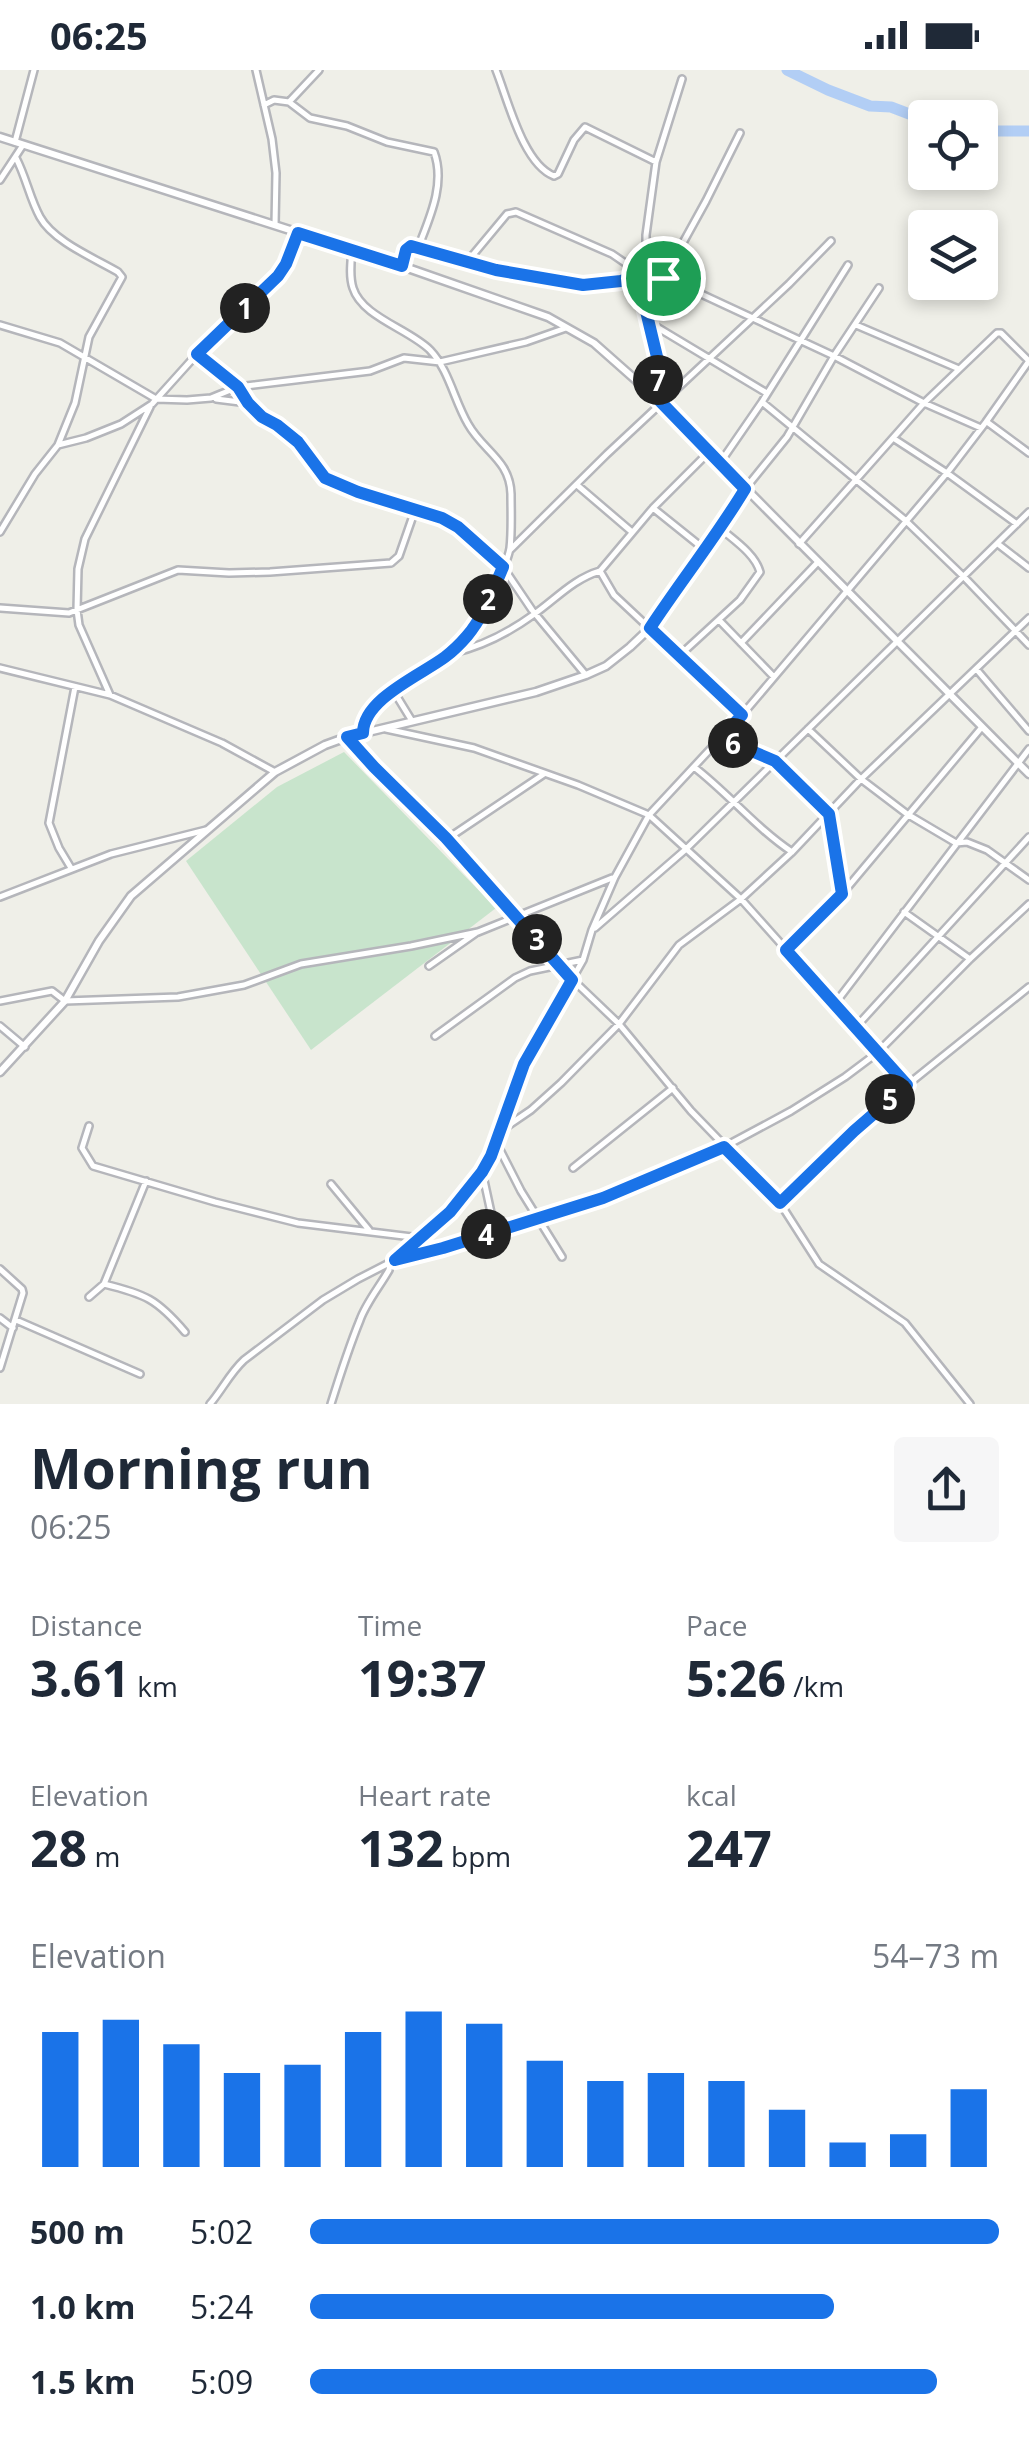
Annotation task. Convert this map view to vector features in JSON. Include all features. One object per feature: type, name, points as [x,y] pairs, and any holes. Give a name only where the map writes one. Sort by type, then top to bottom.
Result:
[{"type":"street","points":[[0,180],[16,158],[34,70]]},
{"type":"street","points":[[256,70],[272,139],[275,226]]},
{"type":"street","points":[[289,102],[319,70]]},
{"type":"street","points":[[496,70],[520,134],[530,154],[548,175],[558,174],[574,140],[585,127],[656,162]]},
{"type":"street","points":[[658,400],[658,361],[646,311],[643,275],[646,235],[656,162],[682,80]]},
{"type":"street","points":[[264,105],[274,100],[289,102],[310,118],[436,154],[436,196],[418,248]]},
{"type":"street","points":[[646,311],[740,133]]},
{"type":"street","points":[[0,137],[402,266],[568,326],[594,343],[658,400],[1029,774]]},
{"type":"street","points":[[0,532],[35,474],[58,445],[75,403],[89,337],[121,281],[121,276],[47,227],[16,158]]},
{"type":"street","points":[[467,262],[507,214],[516,212],[612,254],[643,275]]},
{"type":"street","points":[[58,445],[122,424],[154,402],[197,354],[278,276],[298,233]]},
{"type":"street","points":[[510,550],[658,400],[710,358],[831,240]]},
{"type":"street","points":[[402,266],[409,246],[496,270],[583,285],[643,275],[663,278],[981,428]]},
{"type":"street","points":[[352,250],[352,281],[361,302],[416,338],[440,362],[470,428],[510,478],[510,550],[474,627],[450,654]]},
{"type":"street","points":[[720,463],[848,265]]},
{"type":"street","points":[[0,1072],[64,1002],[99,941],[131,896],[275,772],[347,737],[536,692],[586,675],[614,660],[650,628],[745,489],[794,426],[879,288]]},
{"type":"street","points":[[648,322],[766,393]]},
{"type":"street","points":[[0,325],[60,343],[154,402],[210,398],[248,403]]},
{"type":"street","points":[[856,325],[960,369]]},
{"type":"street","points":[[210,398],[238,387],[370,370],[404,358],[440,362],[526,342],[568,326]]},
{"type":"street","points":[[210,1404],[234,1369],[254,1351],[323,1300],[392,1261],[450,1212],[482,1172],[524,1064],[582,960],[615,876],[649,814],[742,715],[947,473],[1029,361],[998,332],[924,403],[799,544]]},
{"type":"street","points":[[197,354],[238,387],[262,417],[298,442],[325,478],[458,527],[503,567],[535,614],[586,675]]},
{"type":"street","points":[[110,695],[79,625],[78,569],[85,539],[154,402]]},
{"type":"street","points":[[762,402],[905,520],[1029,645]]},
{"type":"street","points":[[986,422],[1029,453]]},
{"type":"street","points":[[893,438],[1017,524]]},
{"type":"street","points":[[363,733],[368,714],[393,690],[450,654],[488,642],[535,614],[585,575],[600,571],[653,508],[709,452]]},
{"type":"street","points":[[576,484],[632,532]]},
{"type":"street","points":[[653,508],[704,548]]},
{"type":"street","points":[[0,608],[58,613],[76,610],[178,570],[256,572],[392,563],[399,556],[416,510]]},
{"type":"street","points":[[592,930],[685,850],[1029,512]]},
{"type":"street","points":[[680,656],[740,600],[760,572],[751,556],[721,529]]},
{"type":"street","points":[[998,544],[1029,568]]},
{"type":"street","points":[[742,644],[818,562]]},
{"type":"street","points":[[600,571],[614,595],[742,715]]},
{"type":"street","points":[[500,1130],[551,1092],[619,1024],[679,946],[741,900],[1029,618]]},
{"type":"street","points":[[719,620],[774,677]]},
{"type":"street","points":[[0,668],[110,695],[222,743],[275,772]]},
{"type":"street","points":[[977,670],[1029,731]]},
{"type":"street","points":[[71,868],[48,824],[75,687]]},
{"type":"street","points":[[393,690],[412,721]]},
{"type":"street","points":[[786,950],[842,894],[982,727]]},
{"type":"street","points":[[383,728],[474,748],[649,814],[741,900],[907,1085]]},
{"type":"street","points":[[808,728],[861,779],[907,814],[956,843],[975,843],[1029,880]]},
{"type":"street","points":[[347,737],[446,838],[572,980],[619,1024],[724,1147],[780,1203],[819,1264],[906,1323],[970,1404]]},
{"type":"street","points":[[721,738],[775,761],[829,814],[842,894]]},
{"type":"street","points":[[834,1005],[1029,749]]},
{"type":"street","points":[[694,768],[792,852]]},
{"type":"street","points":[[446,838],[546,774]]},
{"type":"street","points":[[0,897],[111,854],[206,830]]},
{"type":"street","points":[[855,1028],[1029,836]]},
{"type":"street","points":[[429,966],[478,932],[615,876]]},
{"type":"street","points":[[331,1404],[361,1317],[392,1261],[603,1198],[724,1147],[791,1111],[877,1053],[1029,904]]},
{"type":"street","points":[[904,912],[970,959]]},
{"type":"street","points":[[64,1002],[178,997],[244,985],[301,964],[478,932]]},
{"type":"street","points":[[435,1036],[516,978],[530,971],[582,960]]},
{"type":"street","points":[[780,1203],[907,1085],[1029,987]]},
{"type":"street","points":[[0,1001],[52,991],[64,1002]]},
{"type":"street","points":[[0,1026],[25,1047]]},
{"type":"street","points":[[573,1168],[672,1088]]},
{"type":"street","points":[[89,1126],[82,1148],[93,1166],[298,1223],[420,1238]]},
{"type":"street","points":[[496,1142],[562,1256]]},
{"type":"street","points":[[482,1172],[496,1231]]},
{"type":"street","points":[[89,1297],[104,1284],[146,1181]]},
{"type":"street","points":[[331,1184],[370,1230]]},
{"type":"street","points":[[0,1269],[23,1290],[0,1368]]},
{"type":"street","points":[[104,1284],[136,1291],[154,1300],[185,1332]]},
{"type":"street","points":[[0,1318],[14,1328]]},
{"type":"street","points":[[16,1320],[140,1374]]},
{"type":"green space","points":[[344,752],[496,908],[311,1050],[186,861],[277,787]]},
{"type":"waterway","points":[[787,70],[870,106],[891,107],[908,114]]},
{"type":"waterway","points":[[998,131],[1029,131]]},
{"type":"route","points":[[298,233],[402,266],[411,246],[496,270],[583,285],[621,281],[642,274],[663,278],[646,311],[658,361],[656,397],[745,489],[650,628],[742,715],[721,738],[775,761],[829,814],[842,894],[786,950],[907,1085],[780,1203],[724,1147],[603,1198],[395,1260],[450,1212],[482,1172],[524,1064],[572,980],[446,838],[347,737],[363,733],[368,714],[393,690],[450,654],[466,637],[503,567],[458,527],[442,518],[325,478],[298,442],[262,417],[238,387],[197,354],[278,276],[298,233]]}]
